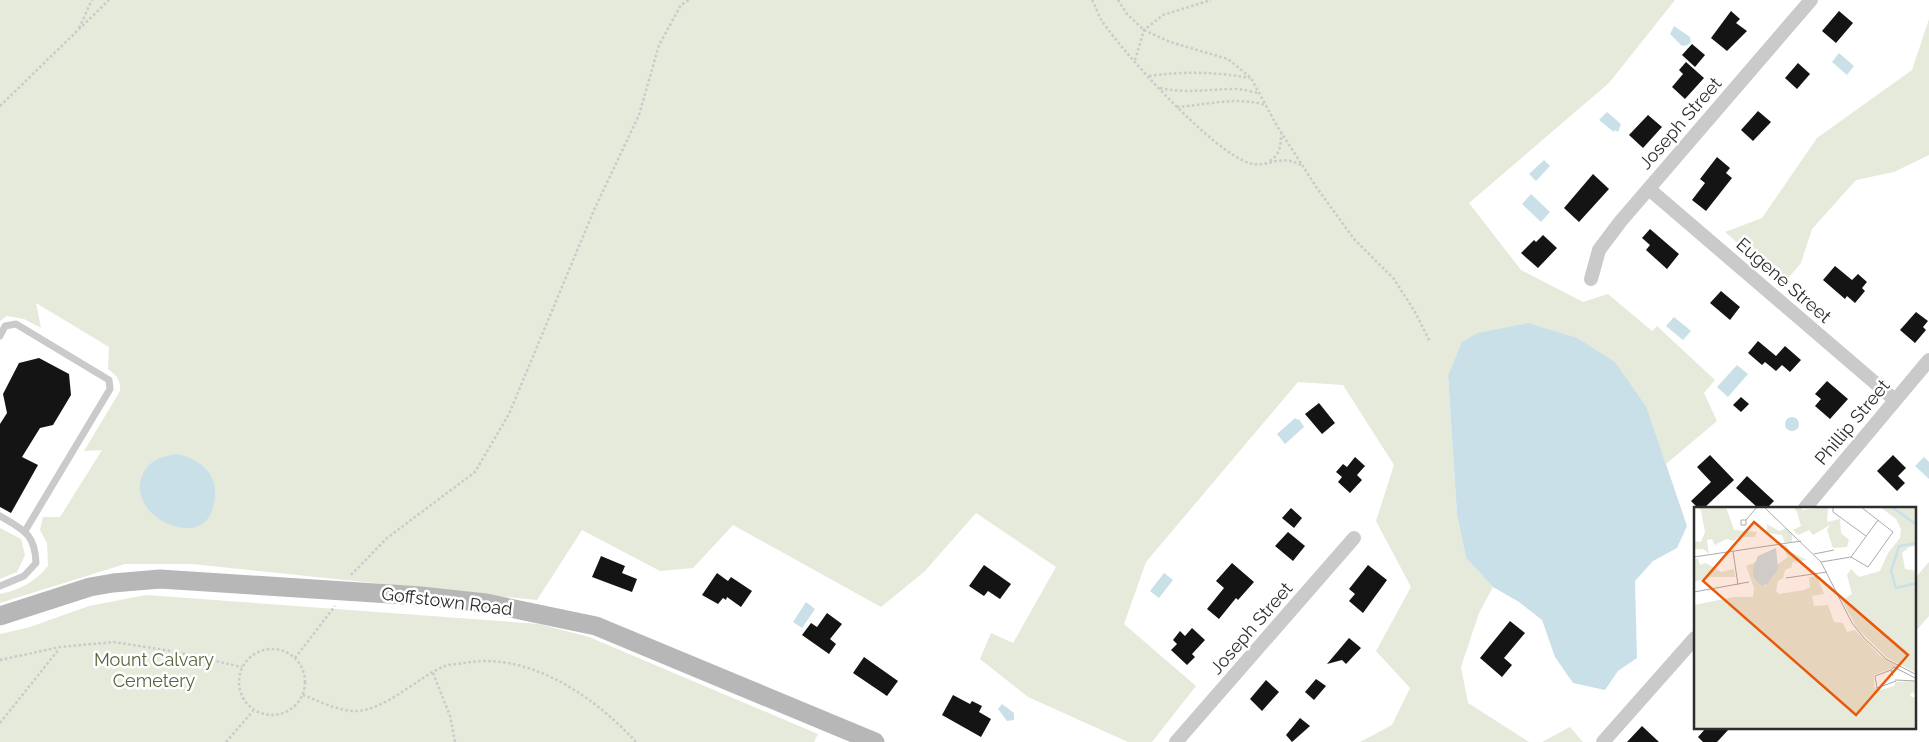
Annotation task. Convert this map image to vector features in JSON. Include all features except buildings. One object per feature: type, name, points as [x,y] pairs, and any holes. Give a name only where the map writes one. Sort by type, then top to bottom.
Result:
[{"type":"main road","name":"Goffstown Road","points":[[0,616],[90,588],[136,580],[218,582],[344,590],[486,603],[596,626],[875,742]]},
{"type":"street","name":"Joseph Street","points":[[1591,279],[1600,250],[1648,189],[1811,0]]},
{"type":"street","name":"Eugene Street","points":[[1648,189],[1895,400]]},
{"type":"street","name":"Phillip Street","points":[[1806,507],[1929,360]]},
{"type":"street","name":"Joseph Street","points":[[1176,742],[1354,538]]},
{"type":"street","points":[[1603,742],[1694,639]]},
{"type":"lane","points":[[0,336],[5,326],[16,324],[109,380],[110,389],[25,531]]},
{"type":"lane","points":[[0,516],[29,534],[35,549],[36,563],[24,576],[0,586]]},
{"type":"path","points":[[72,37],[82,24],[92,0]]},
{"type":"path","points":[[0,106],[109,0]]},
{"type":"path","points":[[295,658],[344,590],[353,572],[387,538],[475,472],[509,414],[594,210],[639,115],[659,45],[681,6],[690,0]]},
{"type":"path","points":[[1092,0],[1102,20],[1149,76],[1177,107],[1232,155],[1251,164],[1282,159],[1302,166]]},
{"type":"path","points":[[1118,0],[1126,14],[1144,30],[1170,42],[1228,59],[1251,78],[1302,166],[1354,239],[1394,280],[1415,312],[1430,342]]},
{"type":"path","points":[[1135,60],[1144,30],[1163,15],[1211,0]]},
{"type":"path","points":[[1149,76],[1178,72],[1213,73],[1251,78]]},
{"type":"path","points":[[1160,88],[1176,92],[1237,89],[1259,93]]},
{"type":"path","points":[[1177,107],[1236,100],[1252,101],[1266,106]]},
{"type":"path","points":[[1269,162],[1275,158],[1282,146],[1281,132]]},
{"type":"path","points":[[0,660],[60,647],[114,642],[171,651],[242,667]]},
{"type":"path","points":[[0,723],[60,647]]},
{"type":"path","points":[[266,649],[287,652],[295,658],[305,676],[303,695],[298,704],[282,714],[272,716],[253,711],[241,696],[239,676],[242,667],[256,652],[266,649]]},
{"type":"path","points":[[303,695],[338,708],[354,711],[370,708],[388,700],[445,666],[482,659],[517,664],[541,673],[584,697],[617,721],[636,742]]},
{"type":"path","points":[[433,673],[450,716],[455,742]]},
{"type":"path","points":[[226,742],[253,711]]},
{"type":"path","points":[[230,738],[232,742]]},
{"type":"green space","points":[[0,0],[1675,0],[1609,83],[1469,203],[1521,270],[1583,302],[1608,294],[1652,331],[1657,326],[1715,380],[1704,393],[1717,421],[1666,464],[1647,408],[1448,376],[1457,515],[1466,558],[1493,587],[1479,613],[1461,667],[1468,703],[1529,742],[1360,742],[1392,725],[1410,688],[1376,651],[1411,587],[1376,521],[1394,465],[1343,385],[1298,382],[1146,562],[1124,624],[1196,686],[1152,742],[1128,742],[1028,697],[980,659],[991,633],[1013,643],[1056,567],[976,513],[925,571],[881,607],[733,525],[693,568],[660,571],[582,530],[537,600],[192,564],[125,564],[0,603],[0,594],[27,584],[38,577],[48,566],[47,543],[40,530],[43,517],[60,517],[102,450],[84,451],[120,391],[120,384],[118,378],[108,369],[109,347],[36,303],[41,328],[24,319],[7,316],[0,321]]},
{"type":"green space","points":[[1929,19],[1929,155],[1894,172],[1856,180],[1812,229],[1801,263],[1784,283],[1725,232],[1762,218],[1817,138],[1912,70]]},
{"type":"green space","points":[[0,528],[21,539],[25,555],[17,572],[0,579]]},
{"type":"green space","points":[[1929,562],[1929,616],[1916,631],[1916,577]]},
{"type":"green space","name":"Mount Calvary Cemetery","points":[[146,595],[539,624],[589,637],[818,734],[814,742],[0,742],[0,634],[30,627],[89,606]]},
{"type":"green space","points":[[1570,727],[1583,742],[1542,742]]},
{"type":"water","points":[[1674,26],[1690,37],[1691,42],[1688,45],[1682,46],[1670,34]]},
{"type":"water","points":[[1839,53],[1854,66],[1847,75],[1832,62]]},
{"type":"water","points":[[1607,112],[1621,124],[1618,132],[1615,130],[1614,132],[1599,120]]},
{"type":"water","points":[[1544,160],[1550,166],[1536,181],[1529,174]]},
{"type":"water","points":[[1531,194],[1550,212],[1541,222],[1522,204]]},
{"type":"water","points":[[1674,317],[1691,331],[1683,340],[1666,326]]},
{"type":"water","points":[[1528,323],[1577,338],[1615,362],[1647,408],[1687,526],[1677,548],[1653,561],[1635,581],[1637,658],[1618,671],[1605,690],[1573,683],[1555,657],[1542,620],[1519,602],[1493,587],[1466,558],[1457,515],[1448,376],[1462,342],[1478,333]]},
{"type":"water","points":[[1737,365],[1748,374],[1728,397],[1717,387]]},
{"type":"water","points":[[1789,417],[1795,417],[1799,424],[1795,431],[1789,431],[1785,427],[1785,421]]},
{"type":"water","points":[[1295,418],[1299,419],[1304,427],[1285,444],[1277,434]]},
{"type":"water","points":[[178,454],[198,462],[205,468],[214,483],[214,502],[211,513],[203,523],[192,528],[165,523],[153,515],[144,504],[140,491],[142,476],[148,466],[167,456]]},
{"type":"water","points":[[1924,457],[1929,462],[1929,479],[1915,466]]},
{"type":"water","points":[[1164,573],[1173,580],[1159,598],[1150,591]]},
{"type":"water","points":[[806,602],[815,609],[802,628],[793,622]]},
{"type":"water","points":[[1002,704],[1014,713],[1014,720],[1007,721],[998,709]]}]
